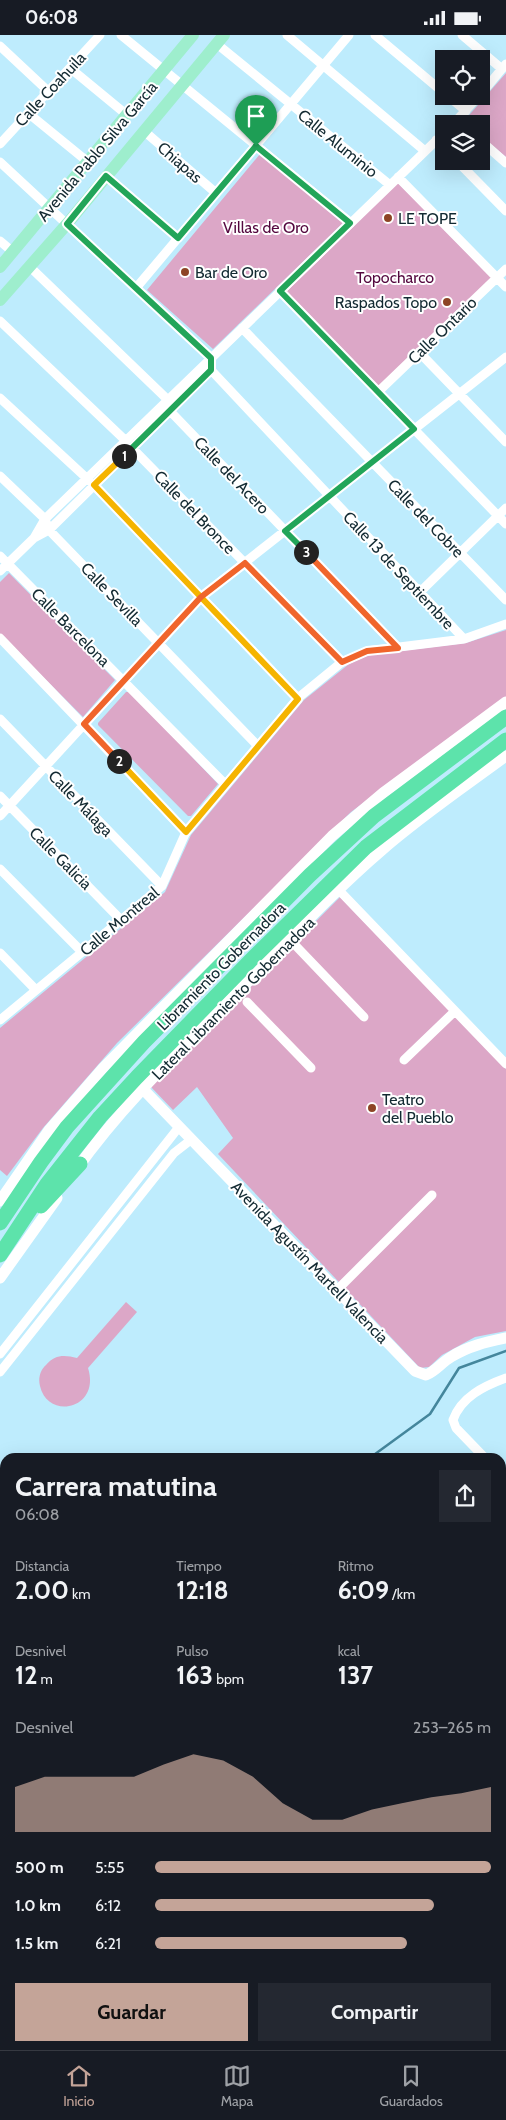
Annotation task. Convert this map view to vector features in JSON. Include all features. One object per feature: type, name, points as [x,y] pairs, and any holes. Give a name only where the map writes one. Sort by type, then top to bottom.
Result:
[{"type":"highway","name":"Libramiento Gobernadora","points":[[0,1223],[67,1127],[144,1042],[310,875],[374,816],[506,717]]},
{"type":"highway","name":"Libramiento Gobernadora","points":[[0,1255],[66,1159],[335,886],[366,847],[506,740]]},
{"type":"highway","points":[[210,976],[222,947]]},
{"type":"highway","points":[[16,1232],[80,1164]]},
{"type":"main road","name":"Avenida Pablo Silva García","points":[[0,267],[193,35]]},
{"type":"main road","name":"Avenida Pablo Silva García","points":[[0,300],[67,224],[220,39]]},
{"type":"street","name":"Calle Coahuila","points":[[0,144],[100,35]]},
{"type":"street","points":[[121,35],[350,223]]},
{"type":"street","points":[[287,35],[425,151]]},
{"type":"street","points":[[136,288],[349,35]]},
{"type":"street","points":[[375,35],[435,85]]},
{"type":"street","points":[[462,35],[504,67],[490,83]]},
{"type":"street","name":"Calle Aluminio","points":[[220,39],[291,104],[390,185]]},
{"type":"street","points":[[0,46],[48,91]]},
{"type":"street","points":[[70,68],[127,115]]},
{"type":"street","points":[[459,105],[466,111]]},
{"type":"street","points":[[463,115],[471,105]]},
{"type":"street","points":[[28,113],[88,162]]},
{"type":"street","name":"Chiapas","points":[[144,131],[216,193]]},
{"type":"street","points":[[34,538],[49,530],[94,485],[168,400],[435,141]]},
{"type":"street","points":[[490,149],[506,163]]},
{"type":"street","points":[[0,162],[211,358],[211,370],[170,411],[87,479],[45,519],[34,538],[0,571]]},
{"type":"street","points":[[466,170],[506,211]]},
{"type":"street","points":[[106,176],[178,238]]},
{"type":"street","name":"Calle Aluminio","points":[[398,177],[506,287]]},
{"type":"street","points":[[0,241],[13,252]]},
{"type":"street","points":[[29,267],[168,400]]},
{"type":"street","name":"Calle Ontario","points":[[378,392],[506,269]]},
{"type":"street","points":[[280,291],[506,524]]},
{"type":"street","name":"Calle del Bronce","points":[[0,321],[129,444],[342,662]]},
{"type":"street","name":"Calle del Cobre","points":[[242,328],[506,599]]},
{"type":"street","points":[[419,352],[506,443]]},
{"type":"street","points":[[0,816],[201,597],[459,394],[505,361]]},
{"type":"street","name":"Calle 13 de Septiembre","points":[[211,370],[464,639]]},
{"type":"street","points":[[0,398],[94,485],[298,699]]},
{"type":"street","name":"Calle del Acero","points":[[170,411],[398,648]]},
{"type":"street","points":[[0,476],[45,519],[49,530]]},
{"type":"street","points":[[420,592],[506,508]]},
{"type":"street","name":"Calle Sevilla","points":[[49,530],[258,746]]},
{"type":"street","name":"Calle Barcelona","points":[[0,556],[225,784]]},
{"type":"street","name":"Calle Montreal","points":[[0,1020],[162,886],[186,832],[298,699],[342,662],[367,651],[464,639],[506,625]]},
{"type":"street","points":[[0,638],[186,832]]},
{"type":"street","points":[[1,1195],[55,1123],[104,1068],[332,836],[383,793],[506,702]]},
{"type":"street","name":"Calle Málaga","points":[[0,719],[162,886]]},
{"type":"street","points":[[506,756],[335,886],[506,1064]]},
{"type":"street","name":"Calle Galicia","points":[[0,796],[122,919]]},
{"type":"street","points":[[0,869],[82,952]]},
{"type":"street","points":[[296,946],[364,1017]]},
{"type":"street","points":[[0,953],[36,990]]},
{"type":"street","points":[[247,1002],[311,1068]]},
{"type":"street","points":[[404,1060],[455,1011]]},
{"type":"street","name":"Avenida Agustín Martell Valencia","points":[[139,1084],[420,1374],[426,1375],[431,1373],[450,1357],[476,1344],[506,1338]]},
{"type":"street","name":"Lateral Libramiento Gobernadora","points":[[0,1278],[139,1084]]},
{"type":"street","points":[[9,1361],[0,1354],[179,1127]]},
{"type":"street","points":[[0,1371],[174,1153],[192,1139]]},
{"type":"street","points":[[337,1290],[432,1195]]},
{"type":"street","points":[[76,1258],[84,1265]]},
{"type":"street","points":[[480,1453],[456,1428],[453,1420],[455,1413],[480,1389],[504,1382]]},
{"type":"green space","points":[[506,73],[506,157],[490,144],[490,115],[469,115],[478,105],[490,105],[490,91]]},
{"type":"green space","name":"Villas de Oro","points":[[260,154],[343,223],[213,349],[147,290]]},
{"type":"green space","name":"Topocharco","points":[[397,182],[492,278],[378,389],[284,293]]},
{"type":"green space","points":[[9,573],[115,680],[83,717],[0,634],[0,582]]},
{"type":"green space","points":[[506,630],[506,697],[351,812],[117,1043],[43,1128],[7,1176],[0,1170],[0,1028],[165,892],[191,835],[304,700],[349,664],[368,655],[466,643]]},
{"type":"green space","points":[[126,692],[130,692],[218,784],[191,816],[188,816],[98,725]]},
{"type":"green space","points":[[340,897],[506,1069],[506,1331],[475,1337],[442,1355],[429,1367],[420,1368],[218,1154],[233,1138],[197,1087],[173,1110],[151,1087]]},
{"type":"green space","points":[[126,1302],[137,1312],[88,1368],[90,1382],[87,1393],[81,1401],[72,1405],[62,1406],[53,1404],[45,1397],[40,1386],[39,1380],[42,1369],[49,1361],[57,1357],[77,1358]]},
{"type":"waterway","points":[[376,1453],[430,1414],[459,1368],[506,1351]]},
{"type":"place","name":"LE TOPE","points":[[388,218]]},
{"type":"place","name":"Bar de Oro","points":[[185,272]]},
{"type":"place","name":"Raspados Topo","points":[[447,302]]},
{"type":"place","name":"Teatro del Pueblo","points":[[372,1108]]},
{"type":"route","points":[[256,146],[178,238],[106,176],[67,224],[211,358],[211,370],[94,485],[166,559],[201,597],[298,699],[186,832],[84,724],[201,597],[245,563],[342,662],[367,651],[398,648],[285,531],[414,429],[280,291],[350,223],[256,146]]}]
